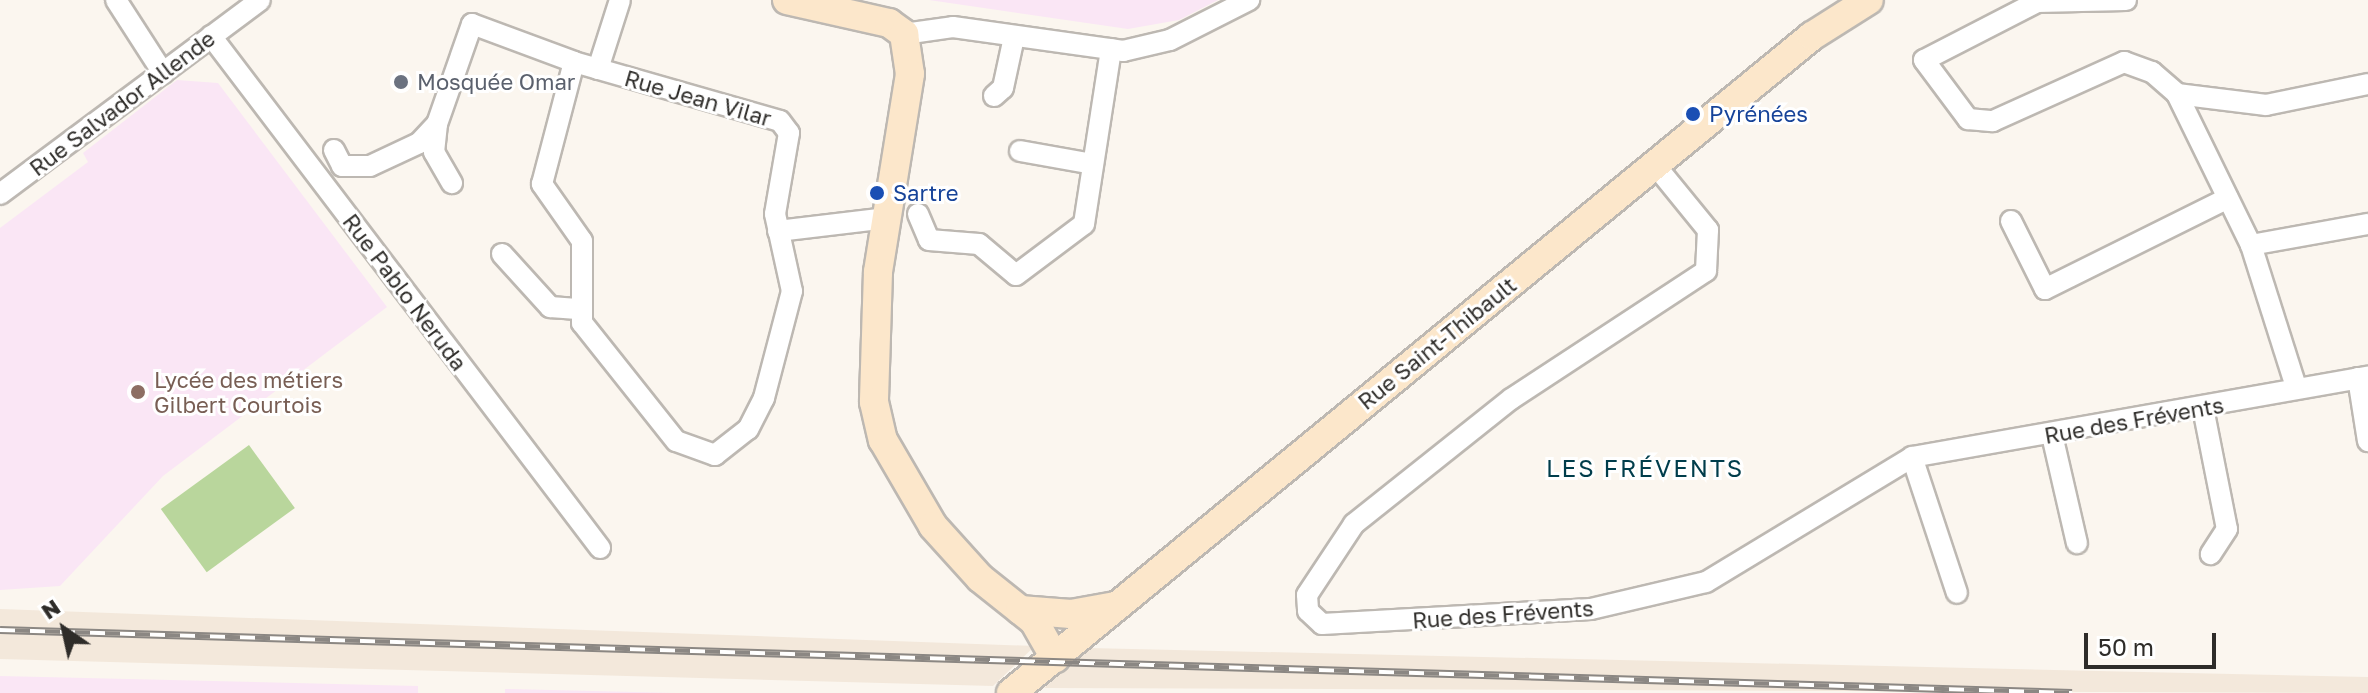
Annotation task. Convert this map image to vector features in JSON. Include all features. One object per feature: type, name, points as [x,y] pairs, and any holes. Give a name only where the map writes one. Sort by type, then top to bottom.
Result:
[{"type":"main road","points":[[787,0],[889,23],[904,34],[910,74],[887,218],[872,351],[883,440],[933,526],[1027,616],[1055,658]]},
{"type":"main road","name":"Rue Saint-Thibault","points":[[1011,693],[1812,36],[1869,0]]},
{"type":"main road","points":[[1027,616],[1071,614],[1120,605]]},
{"type":"main road","points":[[1027,616],[1086,632]]},
{"type":"street","points":[[116,0],[163,73]]},
{"type":"street","name":"Rue Salvador Allende","points":[[0,194],[260,0]]},
{"type":"street","name":"Rue Jean Vilar","points":[[598,69],[620,0]]},
{"type":"street","points":[[904,34],[932,26],[1111,49],[1170,40],[1249,0]]},
{"type":"street","points":[[2126,0],[2037,2],[1924,60],[1968,119],[1993,121],[2124,62],[2152,72],[2177,94],[2251,245],[2296,387]]},
{"type":"street","points":[[452,183],[434,152],[437,124],[472,24],[574,62]]},
{"type":"street","name":"Rue Pablo Neruda","points":[[211,36],[600,548]]},
{"type":"street","points":[[994,96],[1003,88],[1014,37]]},
{"type":"street","points":[[918,214],[929,240],[979,244],[1016,275],[1084,224],[1111,49]]},
{"type":"street","name":"Rue Jean Vilar","points":[[574,62],[780,121],[791,148],[778,231],[792,291],[764,398],[748,429],[715,455],[676,441],[602,352],[581,309],[582,241],[542,184],[574,62]]},
{"type":"street","points":[[2177,94],[2266,105],[2368,84]]},
{"type":"street","points":[[334,150],[342,166],[370,166],[419,143],[437,124]]},
{"type":"street","points":[[1020,151],[1093,164]]},
{"type":"street","name":"Rue des Frévents","points":[[1655,165],[1708,230],[1706,271],[1404,480],[1329,557],[1307,595],[1308,611],[1322,624],[1591,609],[1706,582],[1912,457],[2203,408],[2296,387],[2363,378]]},
{"type":"street","name":"Rue Salvador Allende","points":[[0,175],[22,178]]},
{"type":"street","points":[[2011,221],[2045,289],[2228,198]]},
{"type":"street","points":[[778,231],[887,218]]},
{"type":"street","points":[[2251,245],[2368,224]]},
{"type":"street","points":[[502,254],[550,307],[581,309]]},
{"type":"street","points":[[2363,378],[2368,441]]},
{"type":"street","points":[[2203,408],[2227,529],[2211,554]]},
{"type":"street","points":[[2052,435],[2077,543]]},
{"type":"street","points":[[1912,457],[1957,593]]},
{"type":"shaded area","points":[[929,0],[1218,0],[1179,20],[1128,29]]},
{"type":"shaded area","name":"Lycée des métiers Gilbert Courtois","points":[[177,80],[218,83],[387,307],[163,476],[60,586],[0,590],[0,228],[88,162],[83,153]]},
{"type":"shaded area","points":[[0,609],[1035,646],[993,686],[0,659]]},
{"type":"shaded area","points":[[1089,648],[2368,677],[2368,693],[1044,688]]},
{"type":"shaded area","points":[[0,676],[418,686],[418,693],[0,693]]},
{"type":"shaded area","points":[[505,689],[676,693],[505,693]]},
{"type":"green space","points":[[249,445],[295,508],[207,572],[161,509]]},
{"type":"railway","points":[[0,630],[2072,693]]},
{"type":"place","name":"Mosquée Omar","points":[[401,82]]},
{"type":"place","name":"Pyrénées","points":[[1693,114]]},
{"type":"place","name":"Sartre","points":[[877,193]]},
{"type":"place","name":"Lycée des métiers Gilbert Courtois","points":[[138,392]]},
{"type":"district","name":"LES FRÉVENTS","points":[[1645,468]]}]
